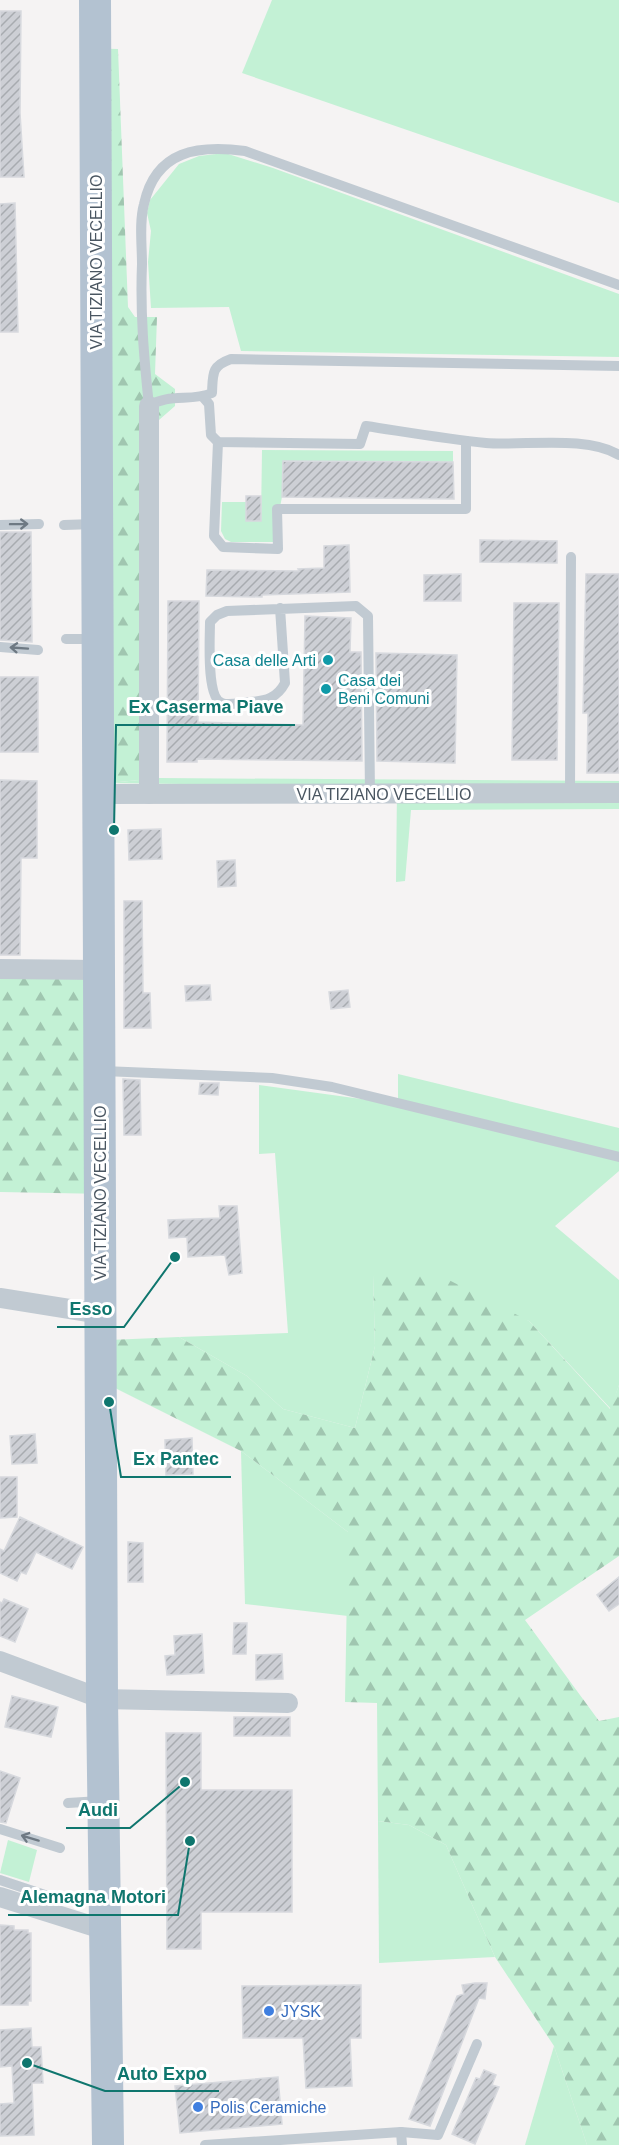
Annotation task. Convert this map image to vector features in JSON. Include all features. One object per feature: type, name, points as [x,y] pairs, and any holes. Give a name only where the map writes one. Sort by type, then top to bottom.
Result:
[{"type":"main road","name":"VIA TIZIANO VECELLIO","points":[[95,0],[102,1699],[108,2145]]},
{"type":"street","points":[[148,794],[149,406]]},
{"type":"street","name":"VIA TIZIANO VECELLIO","points":[[99,794],[619,793]]},
{"type":"street","points":[[0,969],[99,970]]},
{"type":"street","points":[[0,1298],[101,1314]]},
{"type":"street","points":[[0,1661],[102,1699],[288,1703]]},
{"type":"street","points":[[0,1897],[105,1930]]},
{"type":"lane","points":[[619,285],[244,151],[214,147],[195,149],[164,167],[149,186],[143,206],[140,317],[149,406],[170,397],[203,397],[212,393],[212,370],[218,364],[231,359],[619,366]]},
{"type":"lane","points":[[203,397],[209,404],[211,435],[218,442],[360,444],[366,426],[466,441],[582,445],[619,455]]},
{"type":"lane","points":[[218,442],[214,536],[223,547],[278,549],[277,509],[466,509],[466,441]]},
{"type":"lane","points":[[0,525],[39,524]]},
{"type":"lane","points":[[64,525],[97,524]]},
{"type":"lane","points":[[570,793],[571,557]]},
{"type":"lane","points":[[280,608],[285,684],[279,693],[266,701],[222,704],[215,698],[212,687],[210,622],[217,615],[227,611],[280,608],[356,606],[368,616],[370,794]]},
{"type":"lane","points":[[66,639],[98,639]]},
{"type":"lane","points":[[0,647],[38,650]]},
{"type":"lane","points":[[100,1070],[272,1078],[332,1088],[619,1157]]},
{"type":"lane","points":[[68,1803],[103,1801]]},
{"type":"lane","points":[[0,1829],[60,1848]]},
{"type":"lane","points":[[0,1880],[48,1896]]},
{"type":"lane","points":[[205,2145],[401,2132],[438,2135],[477,2044]]},
{"type":"lane","points":[[401,2132],[402,2145]]},
{"type":"green space","points":[[272,0],[619,0],[619,203],[242,73]]},
{"type":"green space","points":[[81,48],[118,49],[128,307],[135,317],[157,317],[155,374],[175,389],[175,406],[159,420],[159,778],[109,783]]},
{"type":"green space","points":[[225,153],[273,168],[619,294],[619,357],[241,351],[229,307],[151,308],[148,262],[151,231],[147,213],[150,200],[179,164],[199,156]]},
{"type":"green space","points":[[262,450],[453,451],[453,462],[283,461],[282,497],[273,542],[231,542],[225,539],[221,531],[222,502],[246,502],[246,521],[261,521]]},
{"type":"green space","points":[[159,778],[619,781],[619,809],[411,810],[405,881],[396,882],[397,787],[109,783]]},
{"type":"green space","points":[[0,972],[108,972],[107,1194],[0,1192]]},
{"type":"green space","points":[[398,1074],[619,1128],[619,1171],[555,1226],[619,1280],[619,1385],[611,1409],[529,1321],[373,1275],[375,1346],[355,1428],[283,1409],[247,1376],[179,1337],[288,1333],[275,1153],[259,1154],[259,1085],[398,1104]]},
{"type":"green space","points":[[373,1275],[441,1276],[529,1321],[610,1409],[619,1385],[619,1556],[525,1620],[599,1721],[619,1717],[619,2145],[587,2145],[554,2046],[495,1957],[446,1845],[409,1825],[378,1821],[377,1703],[345,1702],[348,1532],[241,1451],[109,1385],[109,1340],[179,1337],[247,1376],[283,1409],[355,1428],[375,1346]]},
{"type":"green space","points":[[241,1451],[348,1532],[348,1616],[245,1604]]},
{"type":"green space","points":[[378,1821],[409,1825],[446,1845],[495,1957],[379,1963]]},
{"type":"green space","points":[[8,1840],[37,1850],[29,1882],[0,1873]]},
{"type":"green space","points":[[554,2046],[587,2145],[525,2145]]},
{"type":"building","points":[[0,11],[21,11],[20,113],[24,177],[0,177]]},
{"type":"building","points":[[15,203],[18,332],[0,332],[0,204]]},
{"type":"building","points":[[283,461],[453,462],[454,499],[282,497]]},
{"type":"building","points":[[246,496],[261,496],[261,521],[246,521]]},
{"type":"building","points":[[0,532],[31,532],[32,642],[0,640]]},
{"type":"building","points":[[480,540],[557,541],[557,563],[480,562]]},
{"type":"building","points":[[349,545],[350,592],[262,595],[262,597],[206,596],[207,570],[299,571],[298,569],[324,568],[324,546]]},
{"type":"building","points":[[461,574],[461,601],[424,601],[424,575]]},
{"type":"building","points":[[586,574],[619,574],[619,773],[587,773],[588,713],[583,713]]},
{"type":"building","points":[[168,601],[199,601],[198,722],[303,725],[305,616],[351,618],[350,652],[361,652],[362,761],[197,759],[197,762],[167,762]]},
{"type":"building","points":[[514,603],[559,603],[557,760],[512,760]]},
{"type":"building","points":[[376,653],[457,655],[455,763],[377,761]]},
{"type":"building","points":[[0,677],[38,677],[38,752],[0,752]]},
{"type":"building","points":[[0,780],[37,781],[37,858],[21,858],[20,955],[0,955]]},
{"type":"building","points":[[161,829],[162,859],[129,860],[128,830]]},
{"type":"building","points":[[235,860],[236,886],[218,887],[217,861]]},
{"type":"building","points":[[124,901],[142,901],[143,993],[150,993],[151,1028],[124,1028]]},
{"type":"building","points":[[210,985],[211,1000],[186,1001],[185,986]]},
{"type":"building","points":[[348,990],[350,1007],[331,1009],[329,992]]},
{"type":"building","points":[[123,1079],[140,1080],[141,1135],[124,1135]]},
{"type":"building","points":[[200,1083],[219,1083],[218,1095],[199,1094]]},
{"type":"building","points":[[219,1206],[237,1206],[242,1273],[229,1275],[225,1255],[188,1257],[187,1237],[169,1238],[168,1220],[220,1218]]},
{"type":"building","points":[[35,1434],[37,1463],[12,1464],[10,1436]]},
{"type":"building","points":[[192,1438],[193,1474],[166,1475],[165,1440]]},
{"type":"building","points":[[0,1477],[17,1477],[17,1517],[0,1518]]},
{"type":"building","points":[[20,1517],[83,1547],[72,1569],[36,1552],[26,1574],[21,1572],[17,1581],[0,1573],[0,1549],[4,1551]]},
{"type":"building","points":[[128,1542],[143,1543],[143,1582],[128,1582]]},
{"type":"building","points":[[619,1577],[619,1604],[609,1611],[597,1595]]},
{"type":"building","points":[[4,1599],[28,1609],[15,1642],[0,1636],[0,1602],[2,1603]]},
{"type":"building","points":[[234,1623],[247,1623],[246,1654],[233,1654]]},
{"type":"building","points":[[202,1634],[204,1673],[167,1675],[165,1656],[175,1655],[174,1636]]},
{"type":"building","points":[[282,1654],[283,1679],[256,1680],[256,1655]]},
{"type":"building","points":[[12,1696],[58,1707],[51,1737],[5,1727]]},
{"type":"building","points":[[234,1717],[290,1717],[290,1736],[234,1736]]},
{"type":"building","points":[[166,1733],[201,1733],[201,1790],[292,1790],[292,1912],[201,1912],[201,1949],[167,1949]]},
{"type":"building","points":[[0,1771],[20,1778],[6,1823],[0,1822]]},
{"type":"building","points":[[0,1925],[14,1926],[14,1930],[28,1930],[28,1933],[31,1933],[31,2001],[28,2001],[28,2005],[0,2005]]},
{"type":"building","points":[[487,1983],[485,1999],[479,1998],[430,2126],[409,2119],[457,1996],[464,1994],[462,1985]]},
{"type":"building","points":[[361,1985],[361,2038],[350,2038],[352,2086],[306,2088],[303,2038],[243,2038],[242,1986]]},
{"type":"building","points":[[31,2028],[32,2047],[41,2047],[43,2083],[32,2083],[34,2135],[0,2136],[0,2104],[14,2103],[12,2066],[0,2067],[0,2030]]},
{"type":"building","points":[[484,2070],[496,2075],[492,2085],[499,2087],[475,2144],[452,2134],[476,2078],[480,2079]]},
{"type":"building","points":[[278,2077],[282,2124],[180,2133],[175,2086]]},
{"type":"place","name":"Casa delle Arti","points":[[328,660]]},
{"type":"place","name":"Casa dei Beni Comuni","points":[[326,689]]},
{"type":"place","name":"Ex Caserma Piave","points":[[114,830]]},
{"type":"place","name":"Esso","points":[[175,1257]]},
{"type":"place","name":"Ex Pantec","points":[[109,1402]]},
{"type":"place","name":"Audi","points":[[185,1782]]},
{"type":"place","name":"Alemagna Motori","points":[[190,1841]]},
{"type":"place","name":"JYSK","points":[[269,2011]]},
{"type":"place","name":"Auto Expo","points":[[27,2063]]},
{"type":"place","name":"Polis Ceramiche","points":[[198,2107]]}]
